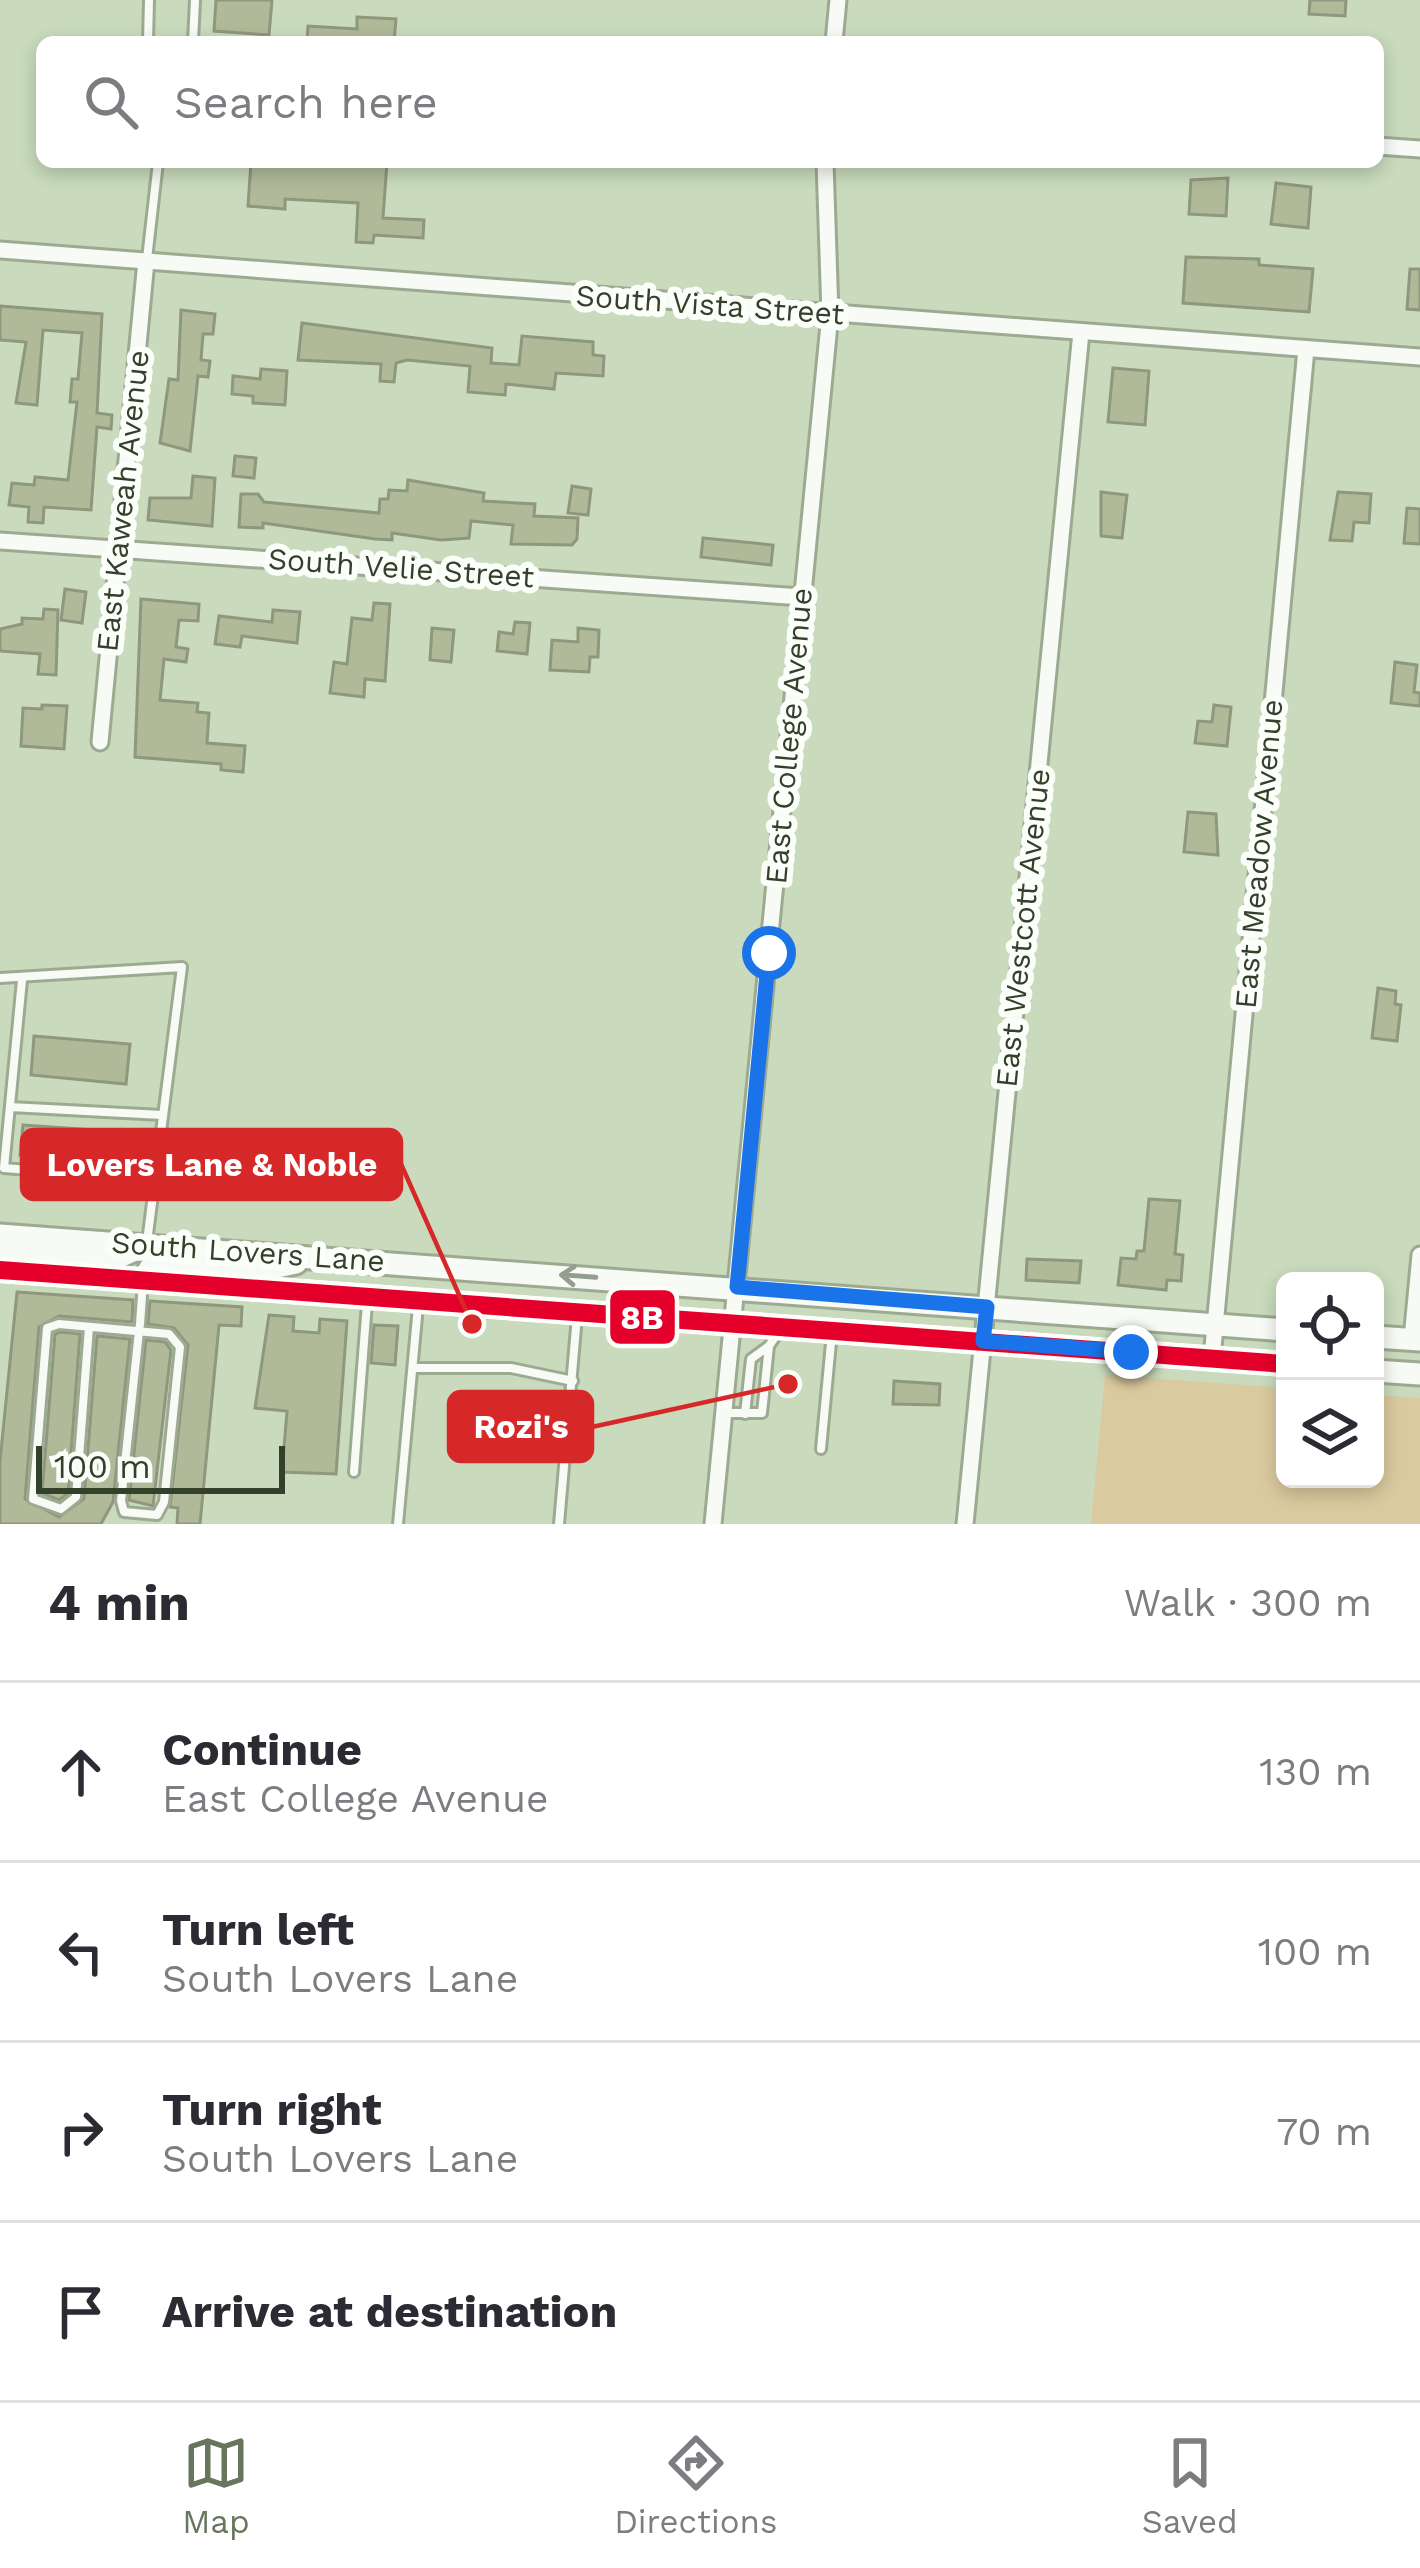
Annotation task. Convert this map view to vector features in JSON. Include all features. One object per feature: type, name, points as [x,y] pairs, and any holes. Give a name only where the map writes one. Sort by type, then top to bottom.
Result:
[{"type":"main road","name":"South Lovers Lane","points":[[0,1235],[1276,1329]]},
{"type":"main road","points":[[0,1253],[115,1258],[147,1244]]},
{"type":"main road","points":[[143,1280],[150,1268],[162,1264],[263,1270],[321,1258]]},
{"type":"main road","name":"South Lovers Lane","points":[[0,1270],[1276,1363]]},
{"type":"main road","points":[[1384,1337],[1416,1340]]},
{"type":"main road","points":[[1384,1372],[1420,1374]]},
{"type":"street","points":[[835,36],[838,0]]},
{"type":"street","points":[[1384,146],[1420,149]]},
{"type":"street","name":"East College Avenue","points":[[713,1524],[830,314],[825,168]]},
{"type":"street","name":"South Vista Street","points":[[0,250],[1420,357]]},
{"type":"street","name":"East Kaweah Avenue","points":[[100,742],[146,261]]},
{"type":"street","name":"East Westcott Avenue","points":[[965,1524],[1081,332]]},
{"type":"street","name":"East Meadow Avenue","points":[[1212,1358],[1306,349]]},
{"type":"street","name":"South Velie Street","points":[[0,541],[802,597]]},
{"type":"street","points":[[1416,1340],[1420,1256]]},
{"type":"lane","points":[[148,36],[149,0]]},
{"type":"lane","points":[[193,36],[195,0]]},
{"type":"lane","points":[[146,261],[157,168]]},
{"type":"lane","points":[[0,978],[182,967],[147,1244]]},
{"type":"lane","points":[[22,980],[4,1168],[153,1180]]},
{"type":"lane","points":[[10,1107],[162,1115]]},
{"type":"lane","points":[[89,1327],[76,1497],[61,1508],[40,1506],[29,1486],[47,1328],[59,1324],[139,1331],[169,1334],[180,1347],[164,1502],[157,1515],[124,1512],[121,1501],[139,1331],[143,1280]]},
{"type":"lane","points":[[354,1472],[368,1295]]},
{"type":"lane","points":[[398,1524],[418,1299]]},
{"type":"lane","points":[[559,1524],[577,1312]]},
{"type":"lane","points":[[745,1414],[751,1359],[770,1346],[783,1326]]},
{"type":"lane","points":[[821,1449],[832,1330]]},
{"type":"lane","points":[[724,1413],[758,1415],[764,1409],[770,1346]]},
{"type":"lane","points":[[413,1368],[511,1368],[573,1381]]},
{"type":"shaded area","points":[[1105,1375],[1276,1387],[1276,1488],[1384,1488],[1384,1396],[1420,1398],[1420,1524],[1091,1524]]},
{"type":"building","points":[[216,0],[272,0],[269,35],[214,31]]},
{"type":"building","points":[[1310,0],[1346,0],[1345,16],[1309,14]]},
{"type":"building","points":[[357,17],[396,19],[395,36],[307,36],[308,26],[357,29]]},
{"type":"building","points":[[251,168],[387,168],[383,218],[424,220],[423,238],[374,235],[373,243],[356,242],[358,203],[285,199],[285,209],[248,206]]},
{"type":"building","points":[[1228,178],[1226,216],[1189,214],[1191,180]]},
{"type":"building","points":[[1276,183],[1311,187],[1308,228],[1271,224]]},
{"type":"building","points":[[1186,257],[1259,259],[1259,265],[1313,269],[1309,312],[1183,303]]},
{"type":"building","points":[[1410,269],[1420,269],[1420,310],[1407,309]]},
{"type":"building","points":[[0,306],[102,314],[97,413],[112,415],[111,429],[97,427],[91,510],[44,507],[43,523],[28,522],[29,507],[9,505],[12,483],[34,485],[35,477],[68,480],[77,402],[70,402],[72,379],[78,379],[82,333],[43,330],[37,405],[16,403],[26,342],[0,340]]},
{"type":"building","points":[[181,310],[215,314],[213,334],[203,334],[201,360],[210,361],[208,377],[198,376],[190,451],[160,443],[169,379],[178,380]]},
{"type":"building","points":[[302,323],[492,348],[491,363],[519,365],[522,336],[593,342],[593,355],[604,356],[603,376],[556,373],[554,389],[506,384],[505,395],[468,392],[470,366],[407,360],[396,363],[394,382],[380,381],[381,364],[298,360]]},
{"type":"building","points":[[1113,368],[1149,371],[1145,425],[1108,422]]},
{"type":"building","points":[[261,369],[287,371],[285,405],[253,403],[253,396],[232,394],[233,376],[260,379]]},
{"type":"building","points":[[235,456],[256,458],[254,478],[233,476]]},
{"type":"building","points":[[193,476],[215,478],[212,526],[148,520],[150,498],[191,498]]},
{"type":"building","points":[[408,480],[484,493],[483,501],[535,504],[534,516],[578,518],[577,539],[572,545],[511,544],[513,525],[471,521],[469,538],[441,540],[392,533],[392,540],[375,539],[263,523],[263,528],[239,527],[241,494],[258,494],[264,502],[379,513],[380,499],[388,499],[389,490],[407,491]]},
{"type":"building","points":[[572,486],[591,489],[588,515],[568,513]]},
{"type":"building","points":[[1101,492],[1127,495],[1122,538],[1101,536]]},
{"type":"building","points":[[1338,492],[1371,494],[1369,523],[1354,522],[1352,541],[1330,540]]},
{"type":"building","points":[[1407,508],[1420,509],[1420,544],[1404,543]]},
{"type":"building","points":[[703,538],[773,545],[771,565],[701,557]]},
{"type":"building","points":[[65,589],[86,592],[82,623],[61,620]]},
{"type":"building","points":[[141,599],[199,604],[198,621],[179,620],[176,647],[188,649],[186,662],[164,659],[160,700],[198,703],[197,712],[209,713],[207,743],[245,746],[243,772],[221,770],[221,764],[135,757]]},
{"type":"building","points":[[374,603],[390,604],[385,681],[365,679],[364,697],[330,693],[334,662],[347,664],[352,618],[372,620]]},
{"type":"building","points":[[44,609],[58,610],[56,675],[38,674],[40,654],[0,651],[0,629],[22,624],[22,618],[43,619]]},
{"type":"building","points":[[273,610],[300,612],[297,643],[242,636],[240,647],[215,644],[219,616],[272,622]]},
{"type":"building","points":[[515,622],[530,623],[527,654],[497,651],[499,632],[513,634]]},
{"type":"building","points":[[432,628],[454,630],[451,662],[430,660]]},
{"type":"building","points":[[578,628],[599,630],[598,657],[590,657],[589,672],[550,670],[552,640],[578,642]]},
{"type":"building","points":[[1395,662],[1417,665],[1414,692],[1420,693],[1420,706],[1391,703]]},
{"type":"building","points":[[42,705],[67,706],[64,749],[21,746],[23,708],[42,709]]},
{"type":"building","points":[[1214,705],[1231,707],[1227,746],[1195,743],[1198,721],[1212,722]]},
{"type":"building","points":[[1188,812],[1216,814],[1218,855],[1184,852]]},
{"type":"building","points":[[1378,988],[1396,991],[1395,1004],[1401,1005],[1397,1041],[1372,1038]]},
{"type":"building","points":[[34,1036],[130,1044],[126,1084],[31,1075]]},
{"type":"building","points":[[23,1125],[136,1133],[134,1163],[20,1155]]},
{"type":"building","points":[[1149,1199],[1180,1201],[1175,1254],[1183,1255],[1181,1281],[1167,1280],[1166,1290],[1118,1285],[1121,1258],[1136,1259],[1137,1251],[1144,1251]]},
{"type":"building","points":[[1027,1259],[1081,1261],[1079,1283],[1026,1280]]},
{"type":"building","points":[[17,1292],[133,1300],[132,1322],[59,1316],[39,1327],[25,1499],[59,1517],[84,1499],[97,1336],[130,1339],[113,1502],[101,1524],[0,1524],[0,1461]]},
{"type":"building","points":[[150,1301],[242,1307],[241,1326],[219,1325],[200,1524],[177,1524],[178,1508],[170,1507],[188,1345],[174,1328],[148,1324]]},
{"type":"building","points":[[269,1315],[294,1317],[293,1331],[319,1333],[320,1319],[347,1321],[336,1474],[282,1472],[287,1411],[255,1408]]},
{"type":"building","points":[[374,1325],[398,1326],[395,1365],[371,1363]]},
{"type":"building","points":[[55,1334],[80,1334],[68,1493],[59,1500],[42,1493]]},
{"type":"building","points":[[146,1340],[165,1342],[171,1350],[153,1506],[129,1500]]},
{"type":"building","points":[[894,1381],[940,1384],[939,1405],[893,1404]]},
{"type":"transit line","name":"8B","points":[[0,1270],[1276,1363]]},
{"type":"place","name":"Lovers Lane & Noble","points":[[472,1324]]},
{"type":"place","name":"Rozi's","points":[[788,1384]]},
{"type":"route","points":[[769,953],[737,1287],[987,1307],[983,1341],[1131,1352]]}]
